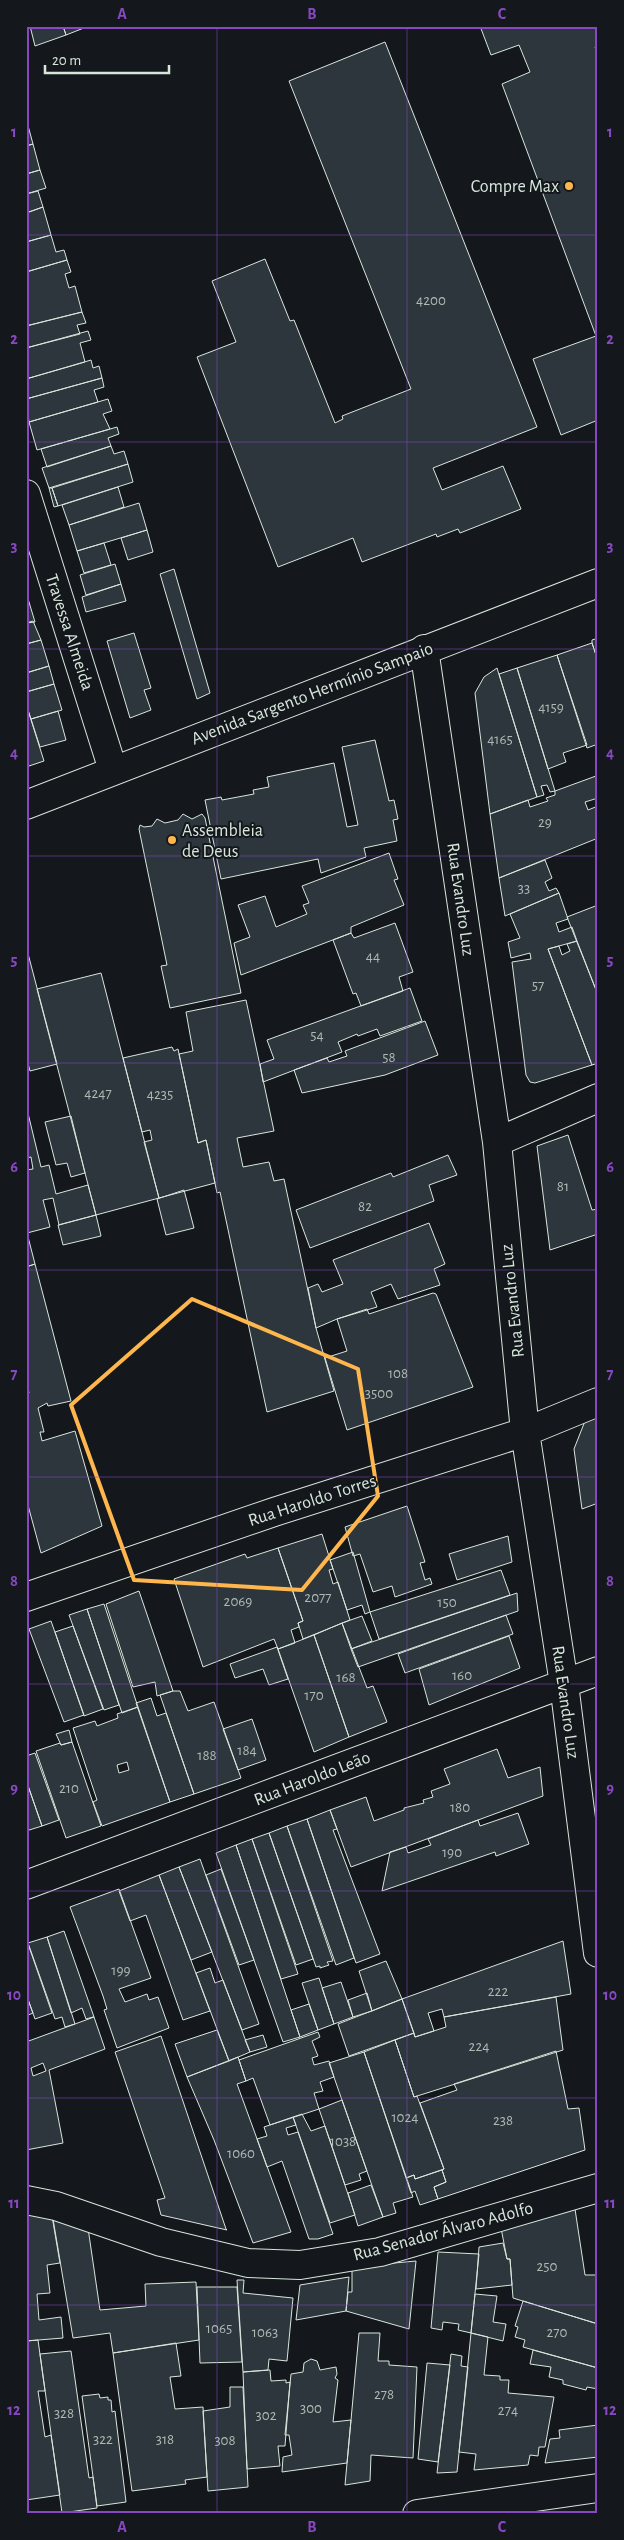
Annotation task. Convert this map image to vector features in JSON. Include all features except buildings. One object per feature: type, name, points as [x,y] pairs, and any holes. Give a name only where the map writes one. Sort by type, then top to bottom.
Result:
[{"type":"street","name":"Travessa Almeida","points":[[26,494],[113,770]]},
{"type":"street","name":"Avenida Sargento Hermínio Sampaio","points":[[26,805],[598,583]]},
{"type":"street","name":"Rua Evandro Luz","points":[[424,649],[497,1142],[525,1432],[564,1684],[598,1953]]},
{"type":"street","points":[[497,1142],[598,1098]]},
{"type":"street","name":"Rua Haroldo Torres","points":[[26,1597],[274,1512],[525,1432],[598,1402]]},
{"type":"street","name":"Rua Haroldo Leão","points":[[26,1885],[598,1671]]},
{"type":"street","name":"Rua Senador Álvaro Adolfo","points":[[26,2200],[56,2206],[162,2242],[248,2263],[300,2265],[380,2252],[598,2188]]},
{"type":"street","points":[[417,2514],[598,2488]]},
{"type":"highlighted area","points":[[192,1299],[358,1369],[378,1496],[302,1590],[134,1580],[71,1405]]},
{"type":"place","name":"Compre Max","points":[[569,186]]},
{"type":"place","name":"Assembleia de Deus","points":[[172,840]]}]
